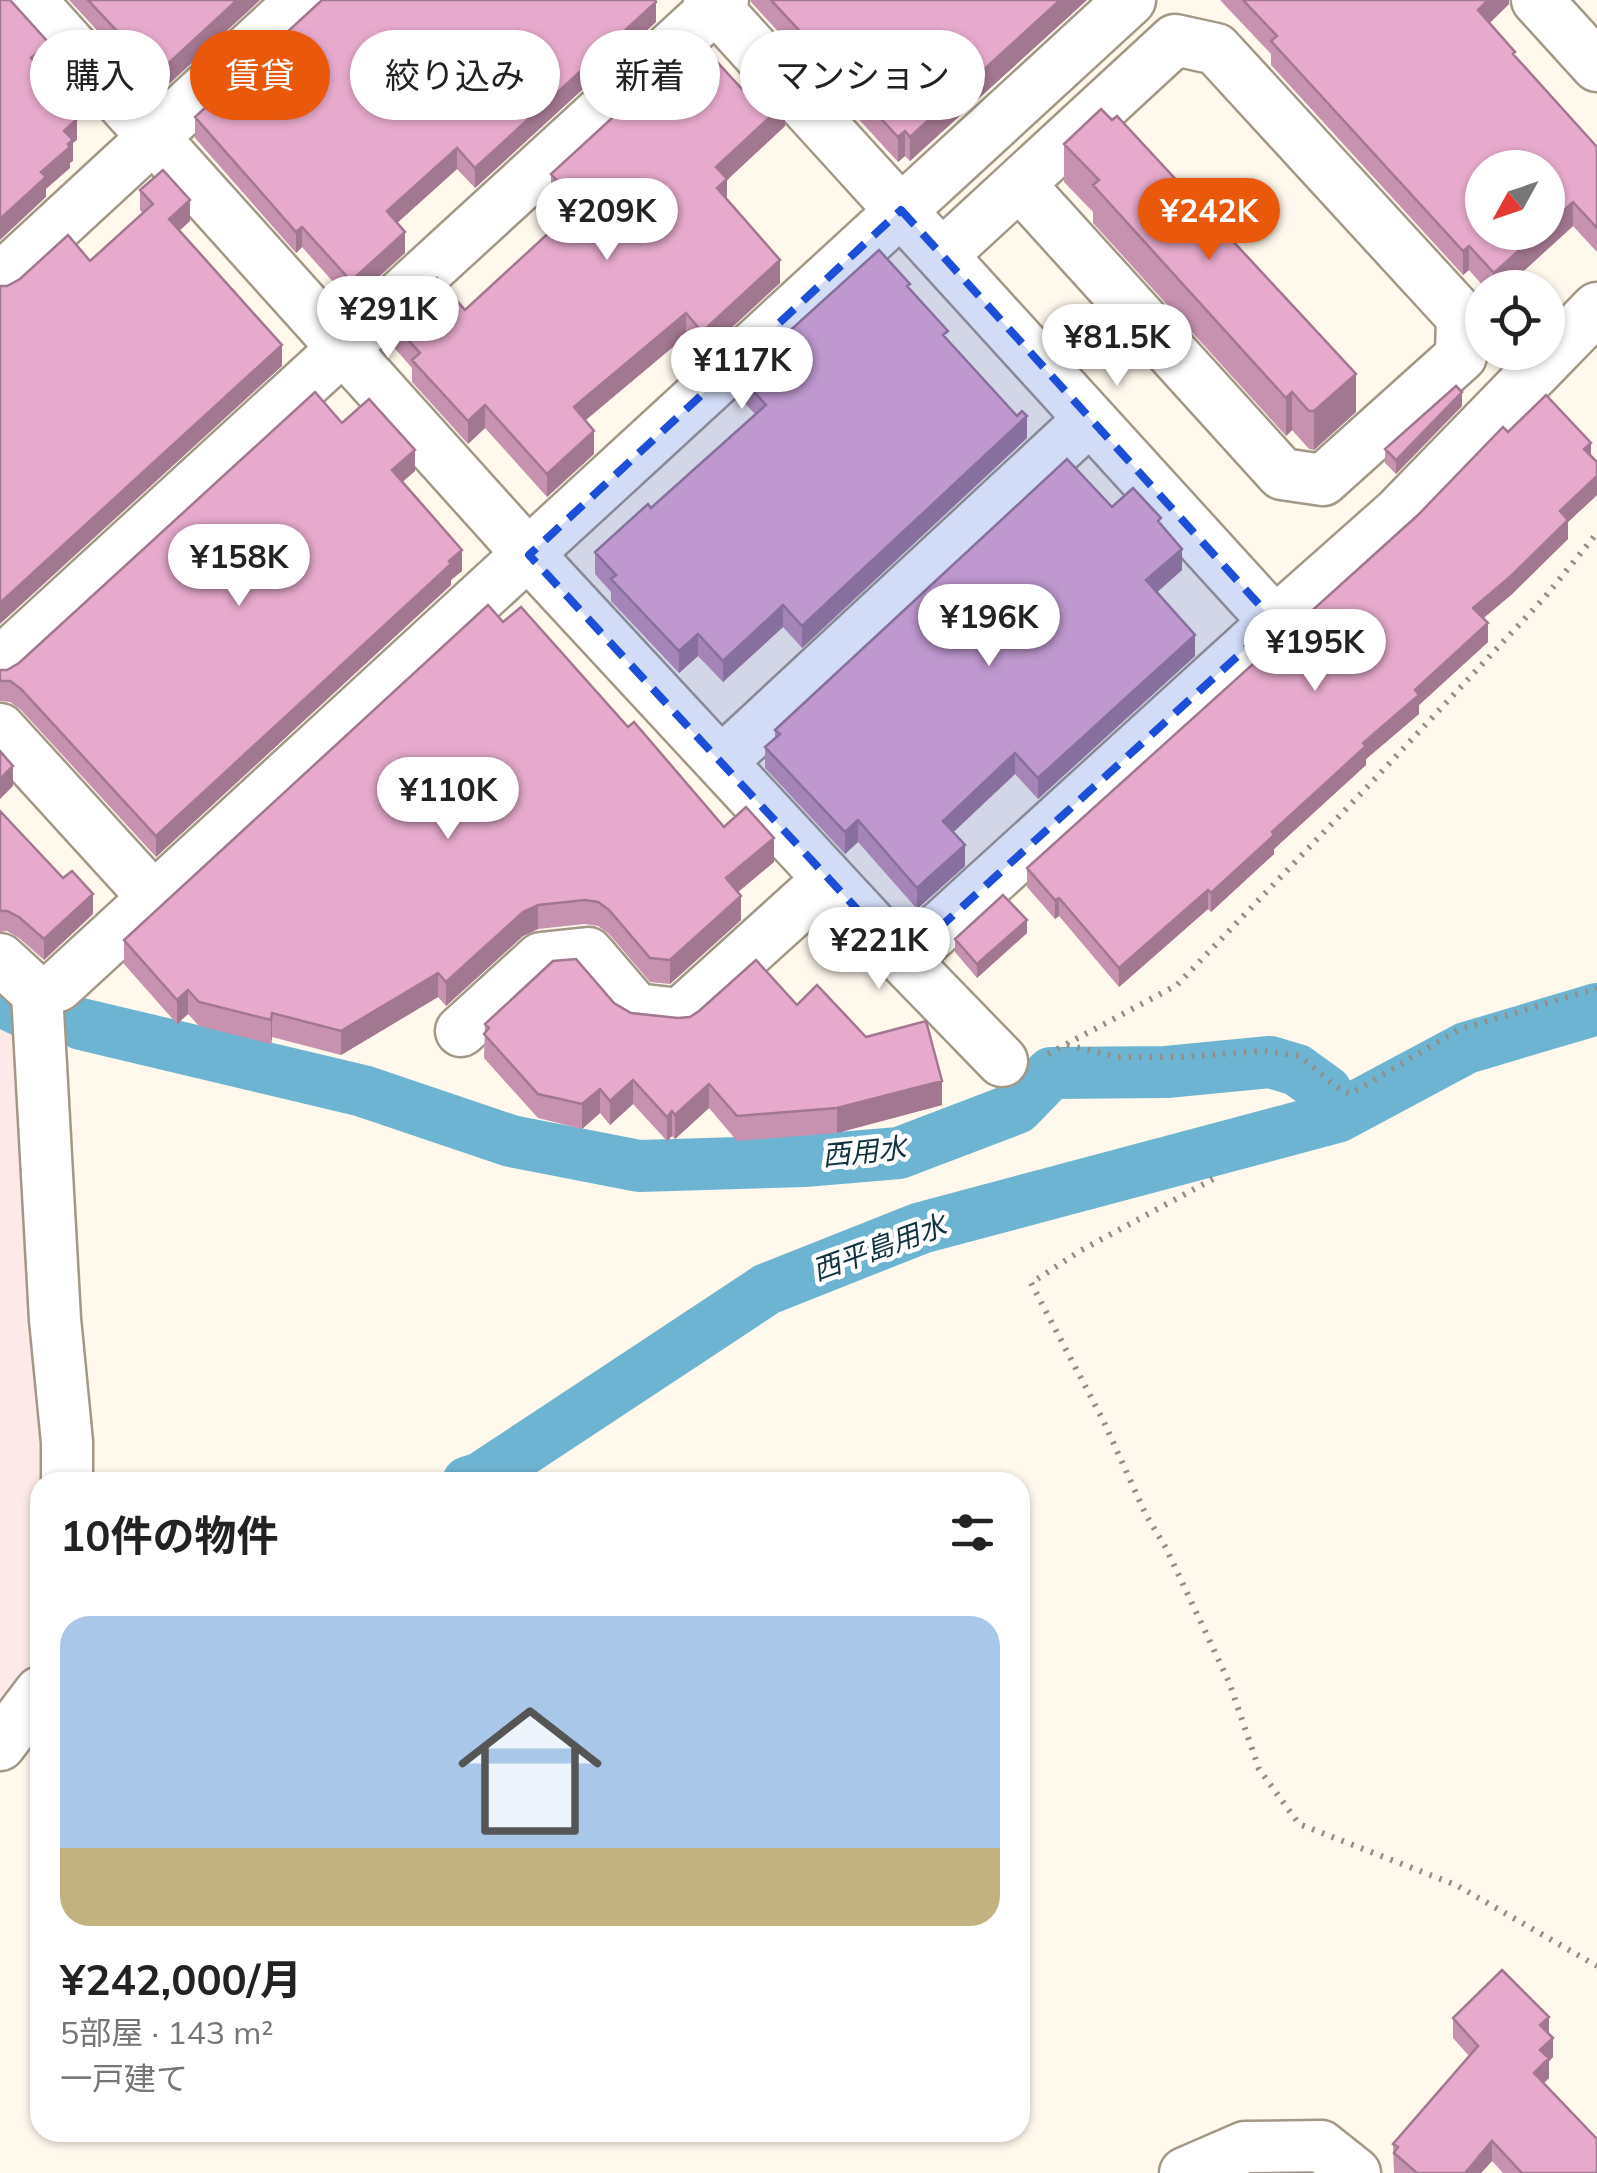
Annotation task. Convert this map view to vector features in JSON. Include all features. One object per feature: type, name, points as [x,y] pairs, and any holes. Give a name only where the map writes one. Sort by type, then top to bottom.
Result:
[{"type":"street","points":[[30,0],[529,555],[1002,1061]]},
{"type":"street","points":[[0,279],[302,0]]},
{"type":"street","points":[[58,986],[1130,0]]},
{"type":"street","points":[[1537,0],[1597,66]]},
{"type":"street","points":[[0,663],[716,2],[1275,622]]},
{"type":"street","points":[[942,255],[1175,40],[1216,49],[1462,317],[1460,356],[1323,480],[1282,474],[1020,184]]},
{"type":"street","points":[[904,960],[1400,512],[1597,308]]},
{"type":"street","points":[[721,762],[1090,418]]},
{"type":"street","points":[[0,729],[154,898]]},
{"type":"street","points":[[461,1031],[540,958],[588,953],[636,1009],[680,1014],[829,879]]},
{"type":"street","points":[[0,959],[37,993],[54,1319],[67,1472]]},
{"type":"street","points":[[0,1745],[30,1705]]},
{"type":"street","points":[[1185,2173],[1245,2148],[1321,2146],[1355,2173]]},
{"type":"path","points":[[1002,1061],[1033,1061],[1177,985],[1385,769],[1545,596],[1597,533]]},
{"type":"path","points":[[1067,1045],[1118,1057],[1263,1050],[1300,1056],[1350,1094],[1458,1030],[1597,988]]},
{"type":"path","points":[[1213,1178],[1031,1283],[1103,1420],[1229,1682],[1259,1770],[1298,1824],[1456,1885],[1597,1966]]},
{"type":"highlighted area","points":[[901,210],[1275,622],[904,960],[529,555]]},
{"type":"shaded area","points":[[0,1011],[11,1016],[49,1472],[30,1472],[30,1676],[0,1709]]},
{"type":"building","points":[[0,0],[10,0],[37,30],[30,30],[30,120],[76,120],[64,131],[73,140],[68,144],[70,147],[41,172],[46,177],[0,219]]},
{"type":"building","points":[[88,0],[237,0],[205,30],[190,30],[190,43],[170,62],[170,30],[116,30]]},
{"type":"building","points":[[322,0],[656,2],[625,30],[580,30],[580,72],[560,90],[560,30],[350,30],[350,120],[527,120],[475,168],[457,148],[387,211],[405,232],[351,281],[302,227],[296,232],[198,120],[330,120],[330,30],[289,30]]},
{"type":"building","points":[[771,0],[1060,0],[985,68],[985,30],[799,30]]},
{"type":"building","points":[[1243,0],[1488,0],[1478,10],[1597,147],[1597,228],[1573,202],[1565,209],[1565,150],[1465,150],[1463,251],[1271,41],[1277,36]]},
{"type":"building","points":[[720,65],[740,87],[740,120],[767,120],[716,167],[727,179],[717,188],[780,260],[702,332],[686,313],[574,407],[594,431],[547,474],[485,405],[468,421],[412,360],[420,353],[391,321],[437,278],[465,310],[579,205],[551,174],[610,120],[720,120]]},
{"type":"building","points":[[1101,109],[1112,120],[1117,116],[1356,374],[1314,411],[1309,411],[1292,392],[1286,398],[1093,185],[1099,180],[1064,144]]},
{"type":"building","points":[[882,120],[929,120],[910,137],[905,131],[898,137]]},
{"type":"building","points":[[163,170],[190,200],[169,219],[282,345],[0,603],[0,286],[20,279],[68,235],[90,261],[153,204],[140,190]]},
{"type":"building","points":[[879,250],[948,331],[943,335],[1017,416],[1022,411],[1027,416],[802,626],[783,605],[723,661],[698,634],[679,651],[611,579],[616,575],[595,552],[648,504],[651,508],[766,405],[740,376]]},
{"type":"building","points":[[1473,250],[1519,250],[1497,270],[1491,270]]},
{"type":"building","points":[[1456,386],[1462,392],[1396,460],[1385,449]]},
{"type":"building","points":[[315,392],[342,423],[369,399],[415,450],[392,470],[462,550],[156,836],[21,689],[10,681],[0,681],[0,670],[19,663]]},
{"type":"building","points":[[1546,395],[1591,443],[1584,449],[1597,462],[1597,476],[1560,511],[1568,520],[1473,608],[1488,623],[1415,690],[1419,695],[1363,743],[1366,746],[1211,893],[1208,890],[1119,968],[1059,898],[1055,900],[1027,868],[1418,515],[1503,427],[1508,432]]},
{"type":"building","points":[[1067,459],[1112,507],[1133,488],[1161,518],[1158,521],[1182,549],[1146,580],[1195,635],[1038,778],[1015,753],[943,821],[965,845],[917,888],[858,820],[845,832],[765,747],[780,734],[775,730]]},
{"type":"building","points":[[488,605],[503,622],[521,607],[628,727],[634,722],[724,827],[746,807],[774,838],[726,878],[741,896],[670,960],[650,958],[598,902],[538,905],[523,912],[446,982],[438,973],[341,1031],[272,1013],[271,1020],[199,1002],[188,990],[177,1000],[124,940]]},
{"type":"building","points":[[0,751],[13,766],[0,779]]},
{"type":"building","points":[[0,811],[63,878],[72,871],[93,894],[44,939],[19,917],[0,911]]},
{"type":"building","points":[[1003,895],[1027,920],[977,964],[955,939]]},
{"type":"building","points":[[576,959],[614,1003],[631,1013],[678,1018],[699,1011],[756,960],[797,1005],[817,985],[866,1037],[926,1021],[942,1081],[837,1108],[737,1116],[709,1084],[675,1115],[672,1111],[667,1117],[633,1080],[610,1101],[600,1089],[582,1104],[538,1094],[484,1034],[489,1028],[485,1024],[553,961]]},
{"type":"building","points":[[1502,1970],[1549,2017],[1540,2025],[1553,2038],[1540,2050],[1549,2058],[1534,2073],[1597,2139],[1597,2173],[1522,2173],[1492,2141],[1465,2173],[1417,2173],[1394,2153],[1398,2147],[1393,2144],[1478,2046],[1453,2018]]},
{"type":"waterway","name":"西用水","points":[[0,1000],[20,1010]]},
{"type":"waterway","name":"西用水","points":[[81,1024],[363,1091],[511,1141],[639,1166],[804,1161],[899,1153],[1017,1108],[1051,1073],[1166,1072],[1270,1062],[1297,1070],[1326,1091],[1337,1117],[1466,1048],[1597,1009]]},
{"type":"waterway","name":"西平島用水","points":[[490,1472],[767,1289],[921,1228],[1337,1117]]}]
